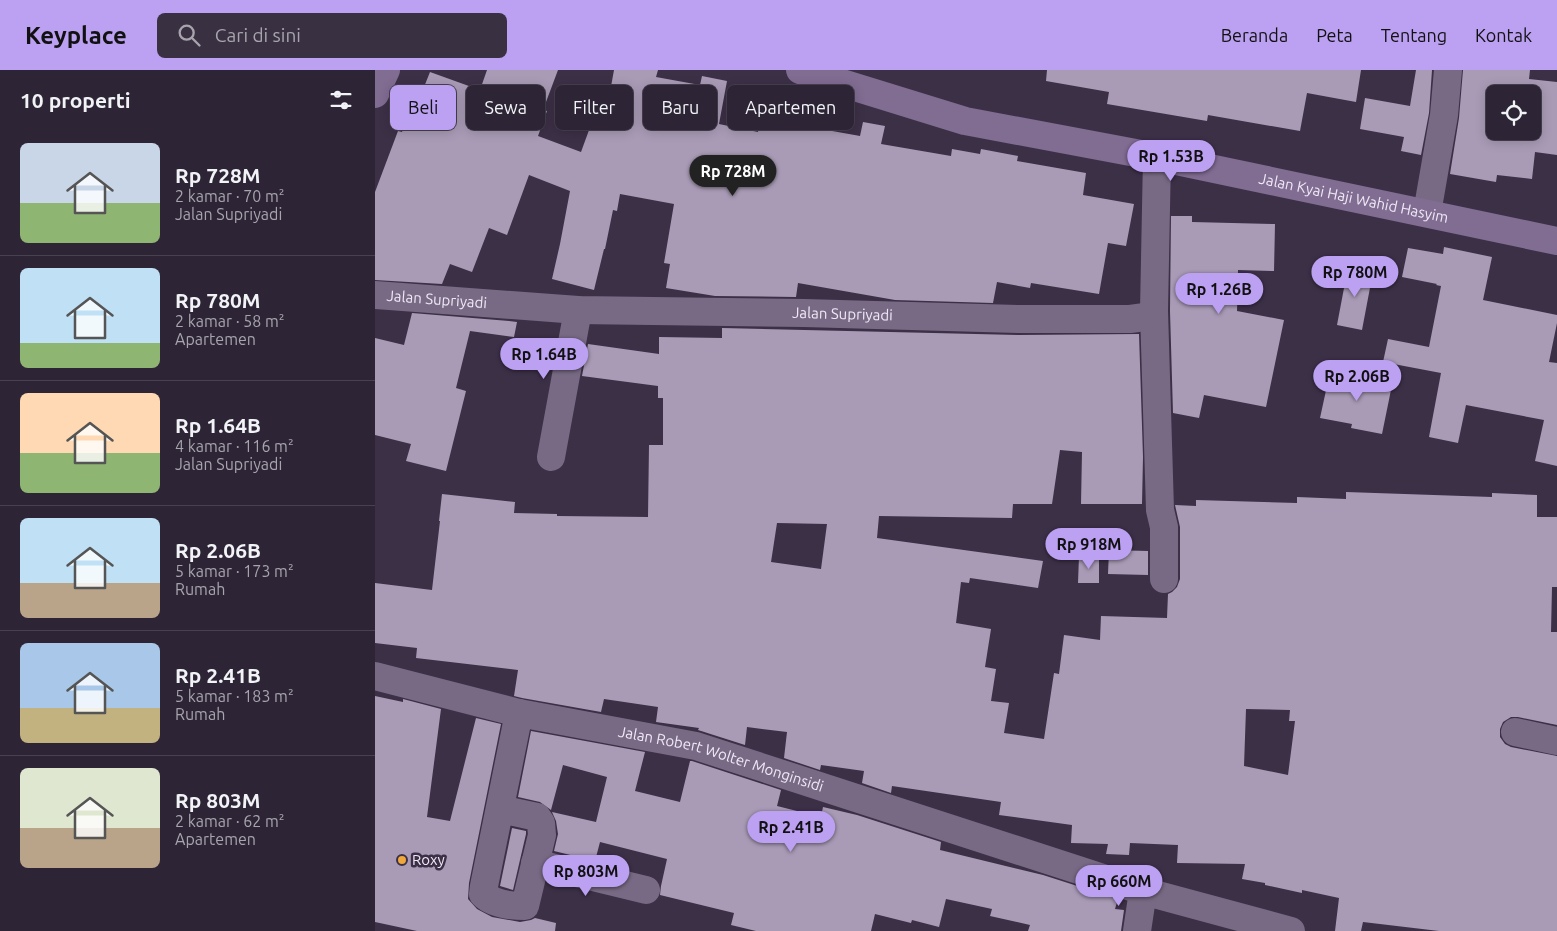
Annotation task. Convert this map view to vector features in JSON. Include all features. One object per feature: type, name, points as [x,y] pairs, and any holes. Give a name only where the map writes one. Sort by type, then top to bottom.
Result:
[{"type":"main road","points":[[375,94],[386,70]]},
{"type":"main road","name":"Jalan Kyai Haji Wahid Hasyim","points":[[800,70],[965,121],[1157,157],[1557,240]]},
{"type":"street","points":[[1427,213],[1444,115],[1448,70]]},
{"type":"street","points":[[1157,157],[1154,311],[1165,579]]},
{"type":"street","name":"Jalan Supriyadi","points":[[375,294],[578,310],[804,313],[1019,320],[1130,319],[1145,317],[1154,311]]},
{"type":"street","points":[[551,457],[578,310]]},
{"type":"street","name":"Jalan Robert Wolter Monginsidi","points":[[375,676],[519,714],[696,746],[1143,891],[1291,931]]},
{"type":"street","points":[[500,809],[537,817],[541,823],[542,835],[525,906],[514,906],[488,899],[483,894],[483,886],[519,714]]},
{"type":"street","points":[[1515,732],[1557,740]]},
{"type":"street","points":[[535,863],[646,890]]},
{"type":"street","points":[[1137,931],[1143,891]]},
{"type":"building","points":[[487,70],[558,70],[545,105],[545,85],[482,85]]},
{"type":"building","points":[[614,70],[658,70],[656,77],[700,85],[702,76],[727,81],[719,124],[727,126],[727,130],[758,132],[758,130],[827,130],[860,136],[863,122],[885,126],[881,144],[951,156],[952,149],[980,154],[981,149],[1018,156],[1017,161],[1086,173],[1083,195],[1134,204],[1126,246],[1108,243],[1099,294],[1031,283],[1030,288],[997,282],[993,303],[895,300],[798,283],[796,297],[715,296],[666,288],[670,264],[664,263],[674,204],[620,194],[617,211],[613,210],[594,290],[552,279],[570,191],[529,175],[507,235],[489,228],[472,272],[450,264],[442,284],[375,280],[375,192],[398,131],[456,130],[456,85],[425,85],[430,72],[466,85],[466,130],[540,130],[538,136],[581,152],[589,130],[633,130],[633,85],[611,85]]},
{"type":"building","points":[[1047,70],[1361,70],[1356,102],[1307,93],[1300,131],[1208,115],[1207,121],[1107,104],[1109,92],[1046,81]]},
{"type":"building","points":[[1416,70],[1432,70],[1429,113],[1421,155],[1401,151],[1404,137],[1360,129],[1365,98],[1410,106]]},
{"type":"building","points":[[1463,70],[1530,70],[1529,79],[1557,82],[1557,155],[1535,152],[1532,179],[1497,175],[1496,182],[1450,174],[1459,118]]},
{"type":"building","points":[[1171,216],[1192,216],[1192,222],[1275,224],[1274,271],[1238,270],[1237,311],[1284,320],[1266,407],[1204,395],[1199,418],[1173,413],[1170,311]]},
{"type":"building","points":[[1444,247],[1492,257],[1483,300],[1557,315],[1549,362],[1557,363],[1557,466],[1535,461],[1544,420],[1466,405],[1458,443],[1429,437],[1441,373],[1383,362],[1388,339],[1429,347],[1441,286],[1402,277],[1408,248],[1443,254]]},
{"type":"building","points":[[1348,267],[1373,272],[1362,330],[1337,325]]},
{"type":"building","points":[[412,313],[517,322],[514,337],[470,331],[456,388],[466,391],[446,471],[406,461],[411,444],[375,435],[375,338],[404,345]]},
{"type":"building","points":[[722,328],[1019,335],[1139,334],[1143,457],[1142,504],[1081,504],[1082,452],[1060,450],[1052,504],[1013,504],[1012,518],[879,516],[877,538],[1043,561],[1038,588],[970,578],[969,583],[961,582],[956,623],[991,629],[985,667],[996,669],[991,701],[1009,703],[1004,733],[1044,739],[1054,673],[1059,674],[1064,635],[1100,640],[1101,616],[1167,618],[1168,594],[1177,587],[1180,579],[1180,527],[1175,505],[1196,506],[1196,500],[1297,503],[1297,497],[1346,499],[1346,492],[1492,497],[1492,493],[1537,495],[1537,517],[1557,517],[1557,587],[1552,587],[1551,632],[1557,632],[1557,725],[1511,717],[1503,722],[1500,729],[1500,737],[1505,744],[1511,747],[1557,756],[1557,931],[1439,931],[1363,922],[1361,931],[1335,931],[1339,898],[1302,890],[1302,893],[1242,879],[1245,864],[1177,863],[1178,845],[1130,843],[1129,855],[1106,854],[1108,844],[1071,843],[1072,825],[999,815],[1001,802],[892,786],[891,793],[862,783],[864,771],[821,765],[820,770],[784,758],[787,732],[747,727],[745,745],[698,730],[699,728],[656,722],[658,707],[604,699],[601,712],[522,698],[514,696],[518,670],[416,658],[417,648],[375,643],[375,583],[432,590],[442,494],[515,502],[514,513],[557,514],[557,516],[648,517],[649,445],[663,445],[663,398],[658,398],[658,386],[582,376],[588,344],[659,354],[659,337],[722,338]],"holes":[[[777,523],[827,524],[821,569],[771,562]],[[1246,709],[1290,710],[1289,721],[1295,721],[1288,775],[1244,766]]]},
{"type":"building","points":[[1330,372],[1392,385],[1382,434],[1351,428],[1352,424],[1320,418]]},
{"type":"building","points":[[1109,550],[1148,551],[1148,575],[1108,574]]},
{"type":"building","points":[[1079,556],[1099,556],[1099,583],[1078,583]]},
{"type":"building","points":[[375,696],[403,702],[403,699],[441,709],[427,817],[450,821],[476,718],[501,724],[469,883],[468,899],[477,909],[492,917],[520,922],[535,918],[556,923],[555,931],[417,931],[375,922]]},
{"type":"building","points":[[531,731],[645,752],[635,791],[680,802],[690,761],[692,761],[781,790],[777,806],[821,817],[823,807],[857,815],[941,842],[940,850],[1043,875],[1118,899],[1115,909],[1124,910],[1121,931],[1028,931],[1030,925],[990,916],[992,909],[946,899],[939,927],[912,920],[911,923],[875,914],[871,931],[756,931],[731,925],[734,913],[660,895],[667,859],[600,842],[595,861],[554,851],[558,834],[552,812],[596,822],[607,777],[563,765],[551,810],[540,802],[518,797]]},
{"type":"building","points":[[512,828],[526,831],[513,890],[500,886]]},
{"type":"place","name":"Roxy","points":[[402,860]]}]
